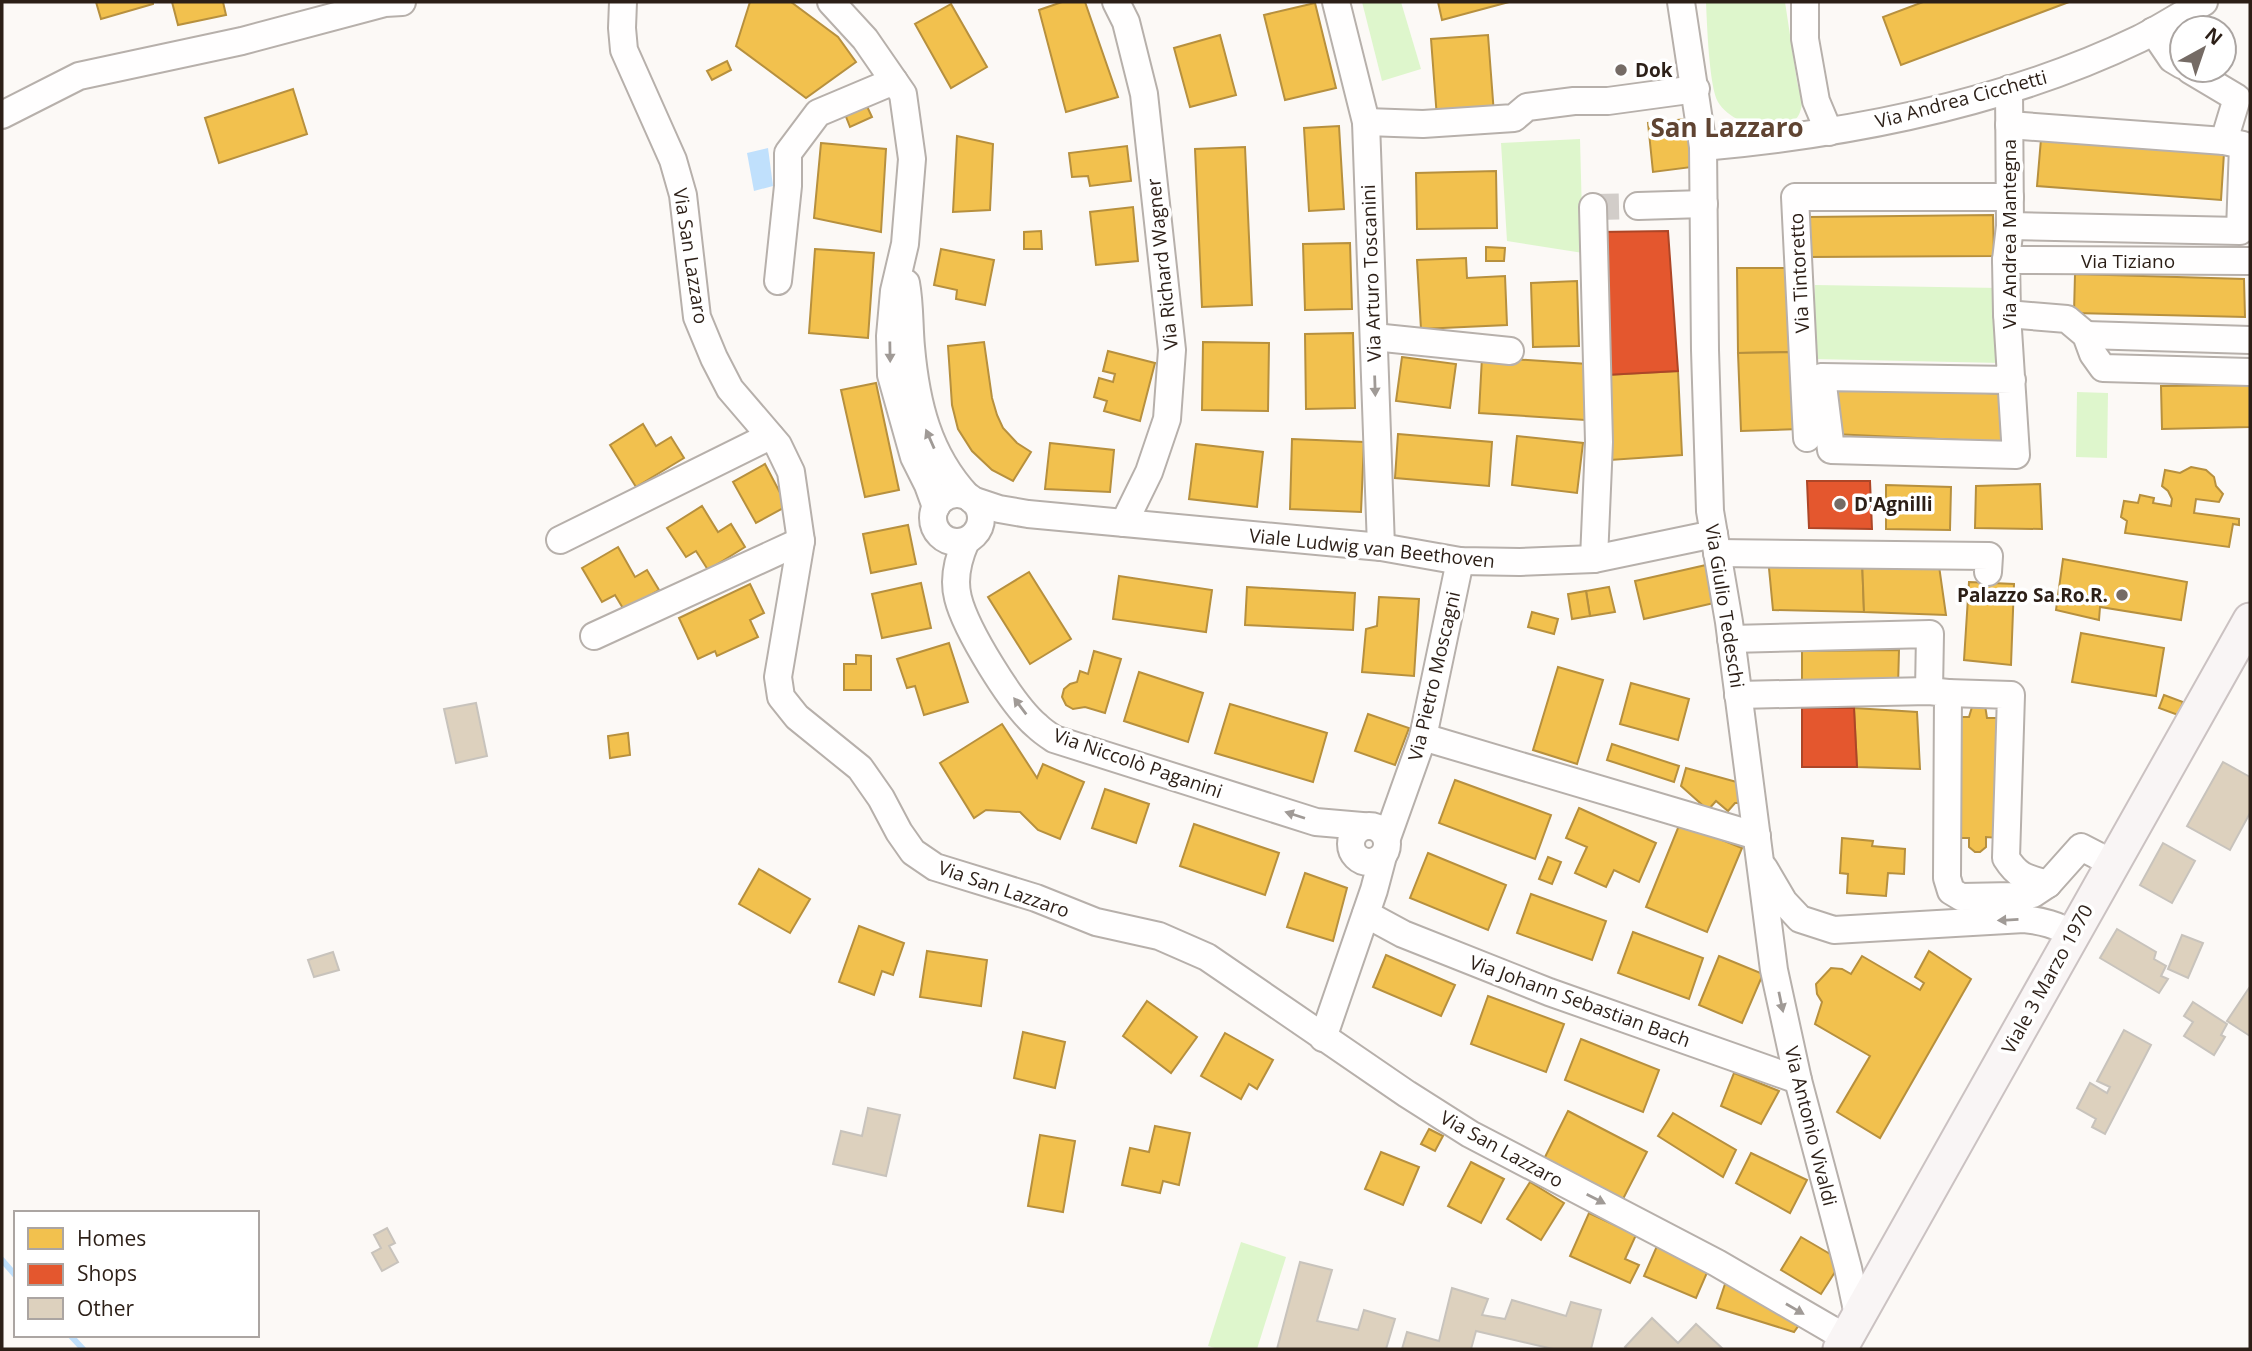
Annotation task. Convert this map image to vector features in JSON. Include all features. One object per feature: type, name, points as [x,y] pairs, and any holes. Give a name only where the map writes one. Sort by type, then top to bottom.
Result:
[{"type":"main road","name":"Viale 3 Marzo 1970","points":[[1845,1338],[2250,621]]},
{"type":"street","points":[[2,116],[79,76],[242,41],[385,3],[402,2]]},
{"type":"street","name":"Via San Lazzaro","points":[[624,2],[624,50],[673,160],[683,195],[697,317],[713,358],[730,389],[778,445],[791,472],[802,541],[778,677],[782,697],[797,717],[860,768],[913,852],[935,867],[1036,898],[1096,922],[1159,936],[1207,957],[1323,1038],[1473,1128],[1717,1263],[1845,1338]]},
{"type":"street","points":[[831,2],[865,39],[903,94],[912,159],[902,260],[894,291],[890,336],[891,375],[914,457],[936,507]]},
{"type":"street","name":"Via Richard Wagner","points":[[1116,2],[1126,22],[1144,94],[1172,350],[1167,419],[1149,472],[1124,523]]},
{"type":"street","name":"Via Arturo Toscanini","points":[[1336,2],[1366,121],[1381,547]]},
{"type":"street","name":"Via Giulio Tedeschi","points":[[1681,2],[1703,147],[1710,511],[1731,639],[1758,848],[1784,902],[1800,919]]},
{"type":"street","points":[[1805,2],[1805,39],[1813,89],[1829,132]]},
{"type":"street","name":"Via Andrea Cicchetti","points":[[1703,147],[1829,132],[1927,112],[2009,89],[2070,68],[2140,39],[2204,2]]},
{"type":"street","points":[[2153,31],[2168,54]]},
{"type":"street","points":[[778,281],[788,186],[788,153],[818,113],[894,80]]},
{"type":"street","points":[[2214,84],[2244,101],[2224,141]]},
{"type":"street","points":[[1366,121],[1423,124],[1514,117],[1527,107],[1574,101],[1608,101],[1696,89]]},
{"type":"street","name":"Via Andrea Mantegna","points":[[2009,89],[2010,226],[2006,260],[2007,314],[2012,380],[2016,455],[1831,450],[1822,377],[2012,380]]},
{"type":"street","points":[[2009,125],[2224,141],[2243,145],[2240,232],[2010,226]]},
{"type":"street","name":"Via Tintoretto","points":[[1807,438],[1795,197],[2010,197]]},
{"type":"street","points":[[1637,206],[1704,204]]},
{"type":"street","points":[[1593,207],[1599,442],[1594,559]]},
{"type":"street","points":[[902,260],[909,297],[916,392],[926,430],[945,467],[978,505],[981,520],[971,537],[958,542],[942,537],[934,523],[936,507],[940,501],[953,495],[970,498]]},
{"type":"street","name":"Via Tiziano","points":[[2006,260],[2250,261]]},
{"type":"street","points":[[2007,314],[2067,319],[2086,335],[2093,354],[2103,368],[2250,372]]},
{"type":"street","points":[[2086,335],[2250,340]]},
{"type":"street","points":[[1374,337],[1510,351]]},
{"type":"street","points":[[560,540],[770,436]]},
{"type":"street","name":"Viale Ludwig van Beethoven","points":[[970,498],[999,509],[1028,514],[1381,547],[1460,561],[1594,559],[1716,544],[1989,556],[1988,572]]},
{"type":"street","name":"Viale Ludwig van Beethoven","points":[[971,537],[1005,519],[1028,514]]},
{"type":"street","name":"Via Niccolò Paganini","points":[[971,537],[959,557],[956,575],[957,597],[968,627],[1023,712],[1054,739],[1315,822],[1337,825],[1372,841]]},
{"type":"street","points":[[594,636],[802,541]]},
{"type":"street","name":"Via Pietro Moscagni","points":[[1372,841],[1406,790],[1423,737],[1460,561]]},
{"type":"street","points":[[1731,639],[1930,634],[1939,692],[1947,878],[1951,891],[1961,897],[2033,894],[2048,884],[2081,847],[2112,863]]},
{"type":"street","points":[[1738,695],[1939,692],[2011,695],[2006,858],[2015,873],[2048,884]]},
{"type":"street","points":[[1423,737],[1758,848]]},
{"type":"street","points":[[1323,1038],[1366,914],[1372,841]]},
{"type":"street","name":"Via Antonio Vivaldi","points":[[1758,848],[1774,970],[1798,1080],[1848,1268],[1845,1338]]},
{"type":"street","name":"Via Johann Sebastian Bach","points":[[1366,914],[1403,934],[1549,992],[1798,1080]]},
{"type":"street","points":[[1770,934],[1786,920],[1800,919],[1834,930],[2024,919],[2044,921],[2073,934]]},
{"type":"green space","points":[[1362,2],[1401,2],[1421,69],[1382,81]]},
{"type":"green space","points":[[1706,2],[1785,2],[1802,102],[1798,115],[1790,124],[1779,128],[1751,125],[1726,112],[1718,102],[1711,69]]},
{"type":"green space","points":[[1580,139],[1583,253],[1507,241],[1501,143]]},
{"type":"green space","points":[[1815,285],[2000,288],[2002,363],[1813,359]]},
{"type":"green space","points":[[2077,392],[2108,393],[2107,458],[2076,457]]},
{"type":"green space","points":[[1241,1242],[1286,1257],[1257,1349],[1218,1349],[1208,1346]]},
{"type":"water","points":[[768,148],[773,186],[754,191],[747,153]]},
{"type":"building: Homes","points":[[96,2],[153,2],[153,4],[101,19]]},
{"type":"building: Homes","points":[[172,2],[223,2],[226,15],[178,25]]},
{"type":"building: Homes","points":[[750,2],[791,2],[838,37],[856,62],[806,98],[736,46]]},
{"type":"building: Homes","points":[[1062,2],[1085,2],[1118,97],[1066,112],[1039,10]]},
{"type":"building: Homes","points":[[1438,2],[1509,2],[1442,20]]},
{"type":"building: Homes","points":[[1923,2],[2069,2],[1901,65],[1883,17]]},
{"type":"building: Homes","points":[[1315,3],[1336,88],[1285,100],[1264,15]]},
{"type":"building: Homes","points":[[951,4],[987,67],[951,88],[915,24]]},
{"type":"building: Homes","points":[[1220,35],[1236,95],[1190,107],[1174,48]]},
{"type":"building: Homes","points":[[1488,35],[1494,114],[1437,118],[1431,39]]},
{"type":"building: Homes","points":[[727,61],[731,70],[712,80],[707,71]]},
{"type":"building: Homes","points":[[293,89],[307,134],[219,163],[205,118]]},
{"type":"building: Homes","points":[[864,100],[872,117],[850,127],[843,109]]},
{"type":"building: Homes","points":[[1686,119],[1692,167],[1653,172],[1648,123]]},
{"type":"building: Homes","points":[[1339,126],[1344,209],[1309,211],[1304,128]]},
{"type":"building: Homes","points":[[957,136],[993,144],[990,210],[953,212]]},
{"type":"building: Homes","points":[[2041,139],[2224,153],[2221,200],[2037,186]]},
{"type":"building: Homes","points":[[821,143],[886,149],[881,232],[814,218]]},
{"type":"building: Homes","points":[[1127,146],[1131,181],[1090,186],[1088,176],[1072,177],[1069,153]]},
{"type":"building: Homes","points":[[1245,147],[1252,305],[1202,307],[1195,149]]},
{"type":"building: Homes","points":[[1496,171],[1497,228],[1417,229],[1416,173]]},
{"type":"building: Homes","points":[[1133,207],[1138,261],[1096,265],[1090,212]]},
{"type":"building: Homes","points":[[1993,215],[1994,256],[1809,257],[1808,217]]},
{"type":"building: Homes","points":[[1041,231],[1042,249],[1024,249],[1024,232]]},
{"type":"building: Homes","points":[[1350,243],[1352,309],[1305,310],[1303,244]]},
{"type":"building: Homes","points":[[1486,247],[1505,248],[1504,261],[1486,261]]},
{"type":"building: Homes","points":[[815,249],[874,253],[868,338],[809,333]]},
{"type":"building: Homes","points":[[941,249],[994,260],[985,305],[956,299],[957,290],[934,285]]},
{"type":"building: Homes","points":[[1466,258],[1467,278],[1505,276],[1507,325],[1421,329],[1417,260]]},
{"type":"building: Homes","points":[[1737,268],[1794,268],[1796,352],[1738,353]]},
{"type":"building: Homes","points":[[2075,274],[2244,279],[2245,317],[2074,313]]},
{"type":"building: Homes","points":[[1577,281],[1579,346],[1533,347],[1531,283]]},
{"type":"building: Homes","points":[[1353,333],[1355,408],[1306,409],[1305,334]]},
{"type":"building: Homes","points":[[984,342],[997,415],[1003,428],[1017,443],[1031,452],[1013,481],[992,470],[972,451],[958,429],[952,405],[948,346]]},
{"type":"building: Homes","points":[[1203,342],[1269,343],[1268,411],[1202,410]]},
{"type":"building: Homes","points":[[1108,351],[1155,363],[1140,421],[1104,411],[1107,401],[1094,397],[1099,378],[1113,382],[1115,374],[1103,371]]},
{"type":"building: Homes","points":[[1796,352],[1799,429],[1741,431],[1738,353]]},
{"type":"building: Homes","points":[[1402,357],[1456,364],[1450,408],[1396,401]]},
{"type":"building: Homes","points":[[1482,357],[1588,364],[1585,420],[1479,413]]},
{"type":"building: Homes","points":[[1678,371],[1682,455],[1610,460],[1606,375]]},
{"type":"building: Homes","points":[[876,383],[899,490],[865,497],[841,390]]},
{"type":"building: Homes","points":[[1832,383],[2001,394],[2002,442],[1833,434]]},
{"type":"building: Homes","points":[[2250,385],[2250,427],[2162,429],[2161,386]]},
{"type":"building: Homes","points":[[643,424],[656,446],[671,437],[684,458],[636,487],[610,445]]},
{"type":"building: Homes","points":[[1398,434],[1492,442],[1489,486],[1395,478]]},
{"type":"building: Homes","points":[[1517,436],[1583,443],[1577,493],[1512,485]]},
{"type":"building: Homes","points":[[1292,439],[1364,442],[1361,512],[1290,509]]},
{"type":"building: Homes","points":[[1050,443],[1114,450],[1110,492],[1045,489]]},
{"type":"building: Homes","points":[[1196,444],[1263,452],[1257,507],[1189,499]]},
{"type":"building: Homes","points":[[765,464],[787,506],[756,523],[733,482]]},
{"type":"building: Homes","points":[[2191,467],[2206,470],[2214,477],[2216,486],[2223,494],[2219,502],[2196,499],[2194,513],[2239,519],[2239,525],[2233,524],[2229,547],[2125,533],[2127,521],[2121,517],[2124,501],[2138,503],[2140,495],[2154,498],[2153,503],[2171,506],[2172,499],[2162,486],[2165,470],[2180,473]]},
{"type":"building: Homes","points":[[2040,484],[2042,529],[1975,528],[1976,486]]},
{"type":"building: Homes","points":[[1886,485],[1951,487],[1950,530],[1886,529]]},
{"type":"building: Homes","points":[[702,506],[718,532],[731,524],[745,547],[708,570],[696,551],[686,557],[667,528]]},
{"type":"building: Homes","points":[[908,525],[916,564],[871,573],[863,534]]},
{"type":"building: Homes","points":[[618,547],[635,577],[647,570],[659,590],[624,610],[615,595],[602,602],[582,568]]},
{"type":"building: Homes","points":[[1768,558],[1862,559],[1864,612],[1773,610]]},
{"type":"building: Homes","points":[[1862,559],[1938,559],[1946,615],[1864,612]]},
{"type":"building: Homes","name":"Palazzo Sa.Ro.R.","points":[[2063,559],[2187,582],[2181,620],[2100,607],[2099,620],[2056,610]]},
{"type":"building: Homes","points":[[1706,565],[1714,603],[1644,619],[1635,581]]},
{"type":"building: Homes","points":[[1029,572],[1071,639],[1030,664],[988,597]]},
{"type":"building: Homes","points":[[1119,576],[1212,590],[1206,632],[1113,619]]},
{"type":"building: Homes","points":[[1969,582],[2014,584],[2011,665],[1964,660]]},
{"type":"building: Homes","points":[[921,583],[931,628],[882,638],[872,594]]},
{"type":"building: Homes","points":[[750,584],[764,613],[750,620],[758,637],[717,656],[715,651],[698,659],[679,618]]},
{"type":"building: Homes","points":[[1247,587],[1355,593],[1353,630],[1245,625]]},
{"type":"building: Homes","points":[[1609,587],[1615,612],[1590,616],[1586,591]]},
{"type":"building: Homes","points":[[1586,591],[1590,616],[1572,619],[1568,594]]},
{"type":"building: Homes","points":[[1379,597],[1419,599],[1414,676],[1362,672],[1366,629],[1377,626]]},
{"type":"building: Homes","points":[[1532,612],[1558,619],[1554,634],[1528,627]]},
{"type":"building: Homes","points":[[2081,633],[2164,648],[2156,696],[2072,682]]},
{"type":"building: Homes","points":[[949,643],[968,702],[924,715],[915,686],[907,688],[897,659]]},
{"type":"building: Homes","points":[[1899,650],[1898,687],[1802,683],[1802,651]]},
{"type":"building: Homes","points":[[1094,651],[1121,659],[1105,713],[1085,707],[1073,709],[1066,705],[1062,697],[1064,689],[1077,682],[1080,671],[1088,674]]},
{"type":"building: Homes","points":[[856,655],[871,656],[871,690],[844,690],[844,664],[856,664]]},
{"type":"building: Homes","points":[[1558,667],[1603,680],[1577,764],[1533,750]]},
{"type":"building: Homes","points":[[1139,672],[1203,693],[1188,742],[1124,721]]},
{"type":"building: Homes","points":[[1631,683],[1689,699],[1678,740],[1620,724]]},
{"type":"building: Homes","points":[[2164,695],[2183,702],[2178,715],[2159,708]]},
{"type":"building: Homes","points":[[1230,704],[1327,733],[1313,782],[1215,753]]},
{"type":"building: Homes","points":[[1985,705],[1987,718],[1997,718],[1998,838],[1986,837],[1986,847],[1975,852],[1969,847],[1969,838],[1958,838],[1957,717],[1969,717],[1972,707]]},
{"type":"building: Homes","points":[[1854,708],[1917,712],[1920,769],[1857,767]]},
{"type":"building: Homes","points":[[1368,714],[1409,728],[1395,765],[1355,751]]},
{"type":"building: Homes","points":[[1002,724],[1037,778],[1043,764],[1084,782],[1060,839],[1038,830],[1020,812],[986,810],[974,818],[940,763]]},
{"type":"building: Homes","points":[[628,733],[630,755],[610,758],[608,736]]},
{"type":"building: Homes","points":[[1612,744],[1679,766],[1674,782],[1607,760]]},
{"type":"building: Homes","points":[[1686,768],[1744,784],[1744,803],[1735,803],[1728,811],[1716,801],[1708,810],[1681,786]]},
{"type":"building: Homes","points":[[1455,780],[1551,815],[1535,859],[1439,823]]},
{"type":"building: Homes","points":[[1105,789],[1149,804],[1136,843],[1092,828]]},
{"type":"building: Homes","points":[[1579,808],[1656,843],[1639,882],[1614,870],[1606,887],[1575,873],[1587,847],[1566,838]]},
{"type":"building: Homes","points":[[1680,823],[1742,848],[1707,932],[1646,907]]},
{"type":"building: Homes","points":[[1194,824],[1279,853],[1265,895],[1180,866]]},
{"type":"building: Homes","points":[[1842,838],[1873,841],[1872,846],[1905,849],[1904,874],[1888,873],[1886,896],[1847,893],[1848,874],[1840,873]]},
{"type":"building: Homes","points":[[1428,853],[1506,885],[1488,930],[1410,898]]},
{"type":"building: Homes","points":[[1548,857],[1561,862],[1552,884],[1539,879]]},
{"type":"building: Homes","points":[[759,869],[810,899],[790,933],[739,904]]},
{"type":"building: Homes","points":[[1305,873],[1347,888],[1333,941],[1287,927]]},
{"type":"building: Homes","points":[[1531,894],[1606,921],[1592,960],[1517,933]]},
{"type":"building: Homes","points":[[859,926],[904,943],[893,975],[882,971],[874,995],[839,982]]},
{"type":"building: Homes","points":[[1633,932],[1703,958],[1689,999],[1618,973]]},
{"type":"building: Homes","points":[[927,951],[987,960],[981,1006],[920,997]]},
{"type":"building: Homes","points":[[1929,951],[1971,979],[1880,1138],[1837,1112],[1870,1056],[1815,1024],[1822,1002],[1817,994],[1816,984],[1831,968],[1842,969],[1851,974],[1862,956],[1920,990],[1924,983],[1915,977]]},
{"type":"building: Homes","points":[[1386,955],[1455,985],[1441,1016],[1373,987]]},
{"type":"building: Homes","points":[[1719,956],[1763,974],[1742,1023],[1699,1005]]},
{"type":"building: Homes","points":[[1488,996],[1564,1024],[1546,1072],[1471,1044]]},
{"type":"building: Homes","points":[[1147,1001],[1197,1037],[1171,1073],[1123,1036]]},
{"type":"building: Homes","points":[[1023,1032],[1065,1042],[1055,1088],[1014,1078]]},
{"type":"building: Homes","points":[[1225,1033],[1273,1060],[1257,1089],[1249,1084],[1241,1099],[1201,1076]]},
{"type":"building: Homes","points":[[1581,1039],[1659,1070],[1643,1112],[1565,1080]]},
{"type":"building: Homes","points":[[1734,1073],[1779,1091],[1761,1124],[1721,1106]]},
{"type":"building: Homes","points":[[1568,1111],[1647,1152],[1622,1201],[1543,1161]]},
{"type":"building: Homes","points":[[1673,1113],[1736,1150],[1723,1177],[1658,1136]]},
{"type":"building: Homes","points":[[1155,1126],[1190,1133],[1179,1185],[1163,1181],[1160,1193],[1122,1185],[1130,1148],[1149,1152]]},
{"type":"building: Homes","points":[[1429,1129],[1443,1136],[1435,1151],[1421,1144]]},
{"type":"building: Homes","points":[[1040,1135],[1075,1141],[1063,1212],[1028,1206]]},
{"type":"building: Homes","points":[[1381,1152],[1419,1167],[1403,1205],[1365,1189]]},
{"type":"building: Homes","points":[[1751,1153],[1807,1180],[1790,1213],[1736,1183]]},
{"type":"building: Homes","points":[[1471,1162],[1504,1179],[1481,1223],[1448,1206]]},
{"type":"building: Homes","points":[[1530,1182],[1564,1203],[1541,1240],[1507,1219]]},
{"type":"building: Homes","points":[[1589,1213],[1636,1235],[1625,1259],[1639,1265],[1630,1283],[1570,1256]]},
{"type":"building: Homes","points":[[1801,1237],[1842,1261],[1821,1294],[1781,1270]]},
{"type":"building: Homes","points":[[1657,1246],[1709,1268],[1696,1298],[1644,1276]]},
{"type":"building: Homes","points":[[1727,1278],[1799,1325],[1794,1332],[1717,1308]]},
{"type":"building: Shops","points":[[1668,231],[1678,371],[1606,375],[1599,232]]},
{"type":"building: Shops","name":"D'Agnilli","points":[[1807,481],[1870,481],[1872,529],[1809,528]]},
{"type":"building: Shops","points":[[1802,708],[1854,708],[1857,767],[1802,767]]},
{"type":"building: Other","points":[[476,703],[487,756],[456,763],[444,709]]},
{"type":"building: Other","points":[[2223,762],[2250,777],[2250,813],[2230,850],[2187,826]]},
{"type":"building: Other","points":[[2163,843],[2195,861],[2172,903],[2140,885]]},
{"type":"building: Other","points":[[2117,929],[2156,952],[2154,959],[2166,966],[2161,976],[2168,979],[2159,993],[2100,958]]},
{"type":"building: Other","points":[[2182,935],[2203,943],[2188,978],[2168,969]]},
{"type":"building: Other","points":[[333,952],[339,970],[314,977],[308,960]]},
{"type":"building: Other","points":[[2250,989],[2250,1036],[2227,1021]]},
{"type":"building: Other","points":[[2193,1002],[2227,1024],[2221,1035],[2225,1037],[2214,1055],[2184,1036],[2193,1022],[2184,1016]]},
{"type":"building: Other","points":[[2124,1030],[2151,1045],[2105,1134],[2092,1127],[2096,1119],[2077,1108],[2090,1083],[2107,1093],[2110,1087],[2097,1081]]},
{"type":"building: Other","points":[[868,1108],[900,1115],[886,1176],[833,1164],[841,1131],[862,1136]]},
{"type":"building: Other","points":[[387,1228],[395,1243],[389,1246],[398,1262],[382,1271],[372,1253],[381,1248],[374,1235]]},
{"type":"building: Other","points":[[1300,1262],[1332,1270],[1317,1321],[1358,1330],[1364,1310],[1395,1319],[1386,1349],[1277,1349]]},
{"type":"building: Other","points":[[1452,1288],[1488,1299],[1482,1315],[1505,1319],[1512,1300],[1566,1316],[1571,1302],[1601,1310],[1591,1349],[1553,1349],[1476,1331],[1471,1349],[1402,1349],[1407,1332],[1439,1341]]},
{"type":"building: Other","points":[[1652,1318],[1678,1343],[1696,1324],[1723,1349],[1627,1349],[1625,1347]]},
{"type":"waterway","points":[[2,1260],[14,1274]]},
{"type":"waterway","points":[[72,1337],[83,1349]]},
{"type":"tunnel","points":[[1593,207],[1638,206]]},
{"type":"place","name":"Dok","points":[[1621,70]]},
{"type":"place","name":"D'Agnilli","points":[[1840,504]]},
{"type":"place","name":"Palazzo Sa.Ro.R.","points":[[2122,595]]},
{"type":"district","name":"San Lazzaro","points":[[1727,127]]}]
